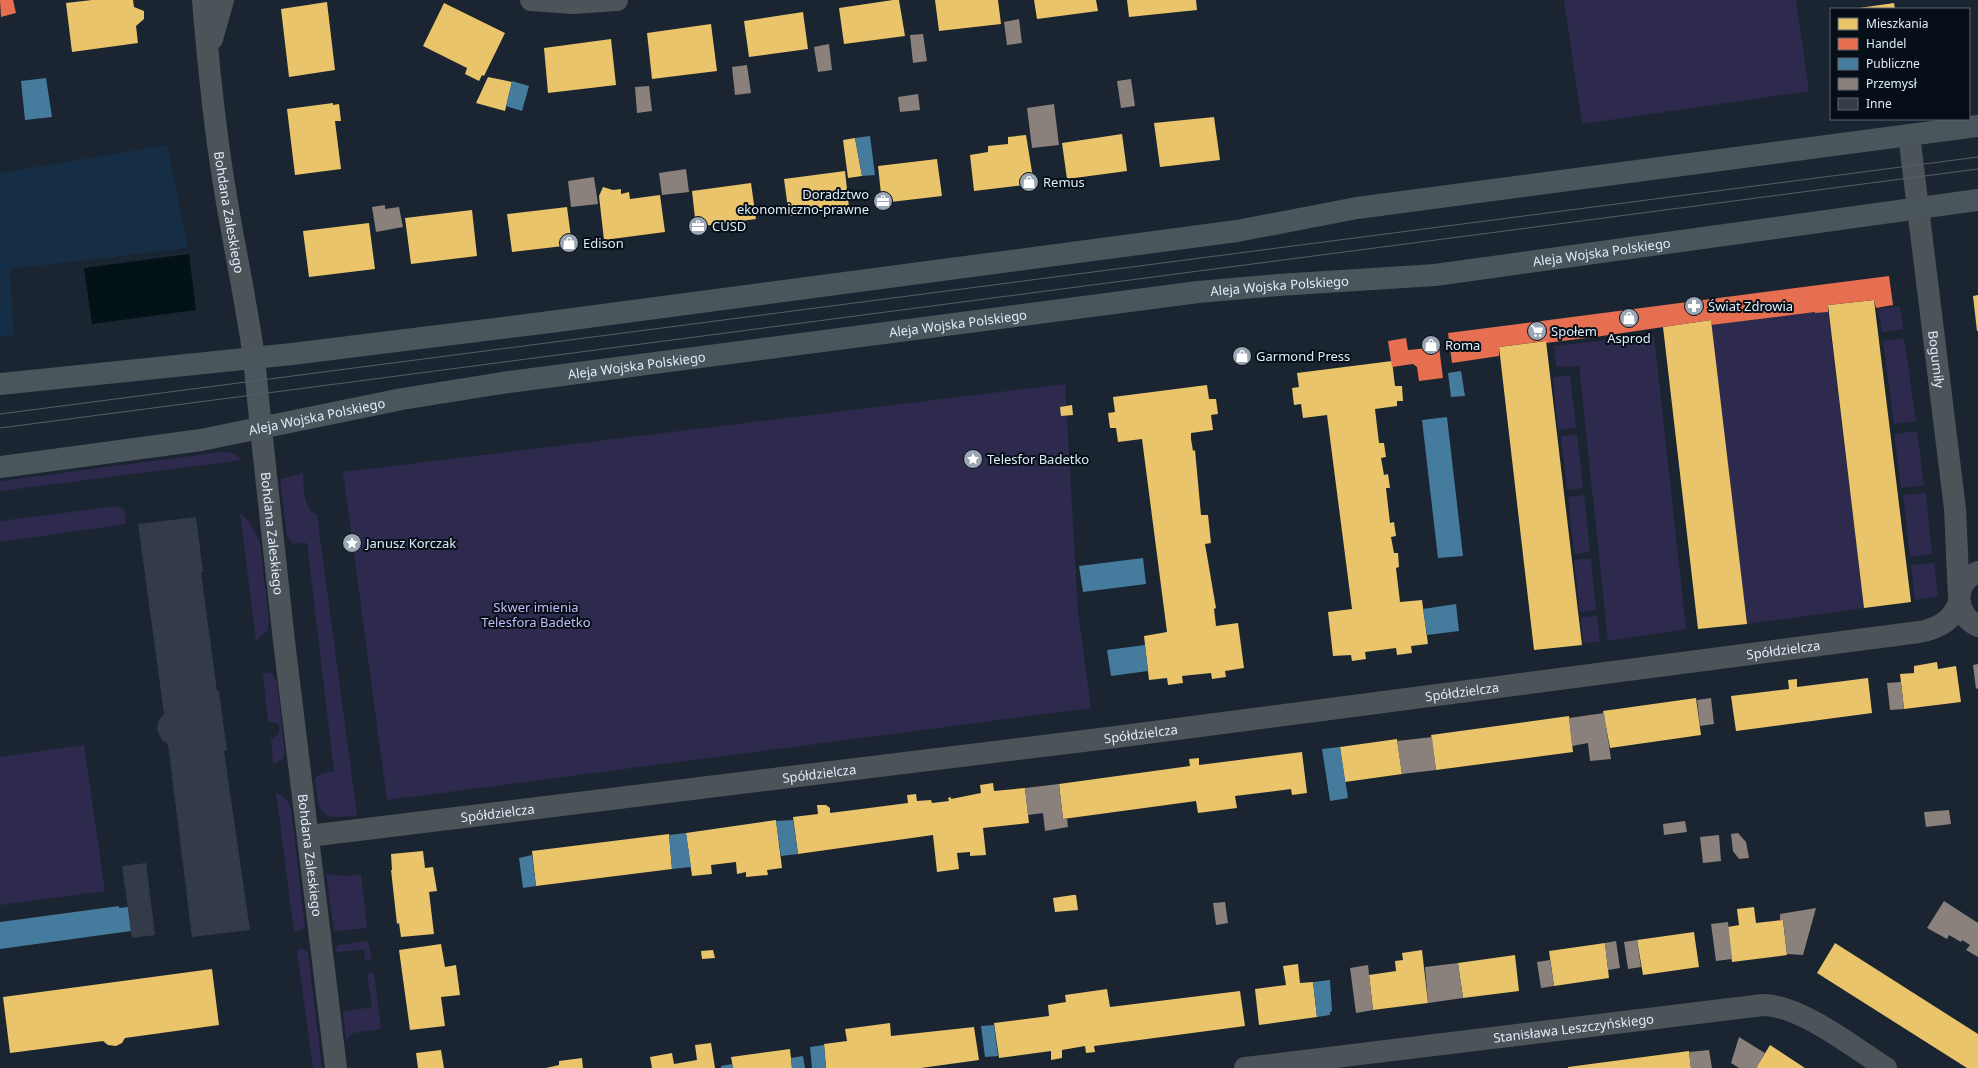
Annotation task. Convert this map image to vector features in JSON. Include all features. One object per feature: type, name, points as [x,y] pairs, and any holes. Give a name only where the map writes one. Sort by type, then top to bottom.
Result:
[{"type":"main road","points":[[0,384],[254,358],[558,321],[1229,232],[1357,208],[1978,126]]},
{"type":"main road","name":"Aleja Wojska Polskiego","points":[[0,467],[201,440],[261,429],[402,399],[556,375],[1198,292],[1286,284],[1435,275],[1978,200]]},
{"type":"main road","name":"Bohdana Zaleskiego","points":[[254,358],[261,429]]},
{"type":"street","name":"Bohdana Zaleskiego","points":[[203,0],[208,58],[224,183],[233,240],[245,297],[254,358]]},
{"type":"street","points":[[208,58],[223,0]]},
{"type":"street","points":[[531,0],[573,3],[617,0]]},
{"type":"street","points":[[1909,135],[1919,209]]},
{"type":"street","name":"Bogumiły","points":[[1919,209],[1955,509],[1959,600]]},
{"type":"street","name":"Bohdana Zaleskiego","points":[[261,429],[283,634],[309,836],[336,1068]]},
{"type":"street","name":"Bogumiły","points":[[1955,509],[1966,543],[1978,561]]},
{"type":"street","name":"Spółdzielcza","points":[[309,836],[1108,738],[1919,632],[1941,625],[1954,614],[1963,585],[1968,578],[1978,572]]},
{"type":"street","points":[[1959,600],[1966,618],[1978,626]]},
{"type":"street","name":"Stanisława Leszczyńskiego","points":[[1245,1068],[1304,1064],[1744,1006],[1773,1005],[1802,1015],[1886,1068]]},
{"type":"shaded area","points":[[167,145],[188,248],[10,269],[14,335],[0,337],[0,173]]},
{"type":"shaded area","points":[[189,254],[196,310],[92,324],[84,268]]},
{"type":"green space","points":[[1564,0],[1796,0],[1809,91],[1582,124]]},
{"type":"green space","points":[[1900,306],[1903,329],[1882,332],[1878,309]]},
{"type":"green space","points":[[1815,312],[1828,312],[1864,608],[1747,624],[1711,325]]},
{"type":"green space","points":[[1654,335],[1686,629],[1608,641],[1579,366],[1556,367],[1554,346]]},
{"type":"green space","points":[[1904,338],[1916,421],[1894,424],[1883,341]]},
{"type":"green space","points":[[1570,375],[1576,428],[1558,430],[1553,377]]},
{"type":"green space","name":"Skwer imienia Telesfora Badetko","points":[[1065,384],[1078,612],[1091,708],[387,800],[343,472]]},
{"type":"green space","points":[[1917,431],[1924,485],[1901,488],[1894,434]]},
{"type":"green space","points":[[1577,434],[1583,488],[1567,490],[1561,436]]},
{"type":"green space","points":[[222,452],[232,453],[243,460],[0,491],[0,481]]},
{"type":"green space","points":[[303,473],[304,490],[307,503],[312,512],[317,515],[357,815],[344,817],[335,817],[323,812],[318,800],[315,779],[320,774],[334,771],[307,543],[293,544],[287,537],[280,479]]},
{"type":"green space","points":[[1926,493],[1932,554],[1910,557],[1903,495]]},
{"type":"green space","points":[[1584,495],[1590,552],[1574,554],[1568,497]]},
{"type":"green space","points":[[118,506],[124,510],[126,524],[0,542],[0,521]]},
{"type":"green space","points":[[240,513],[250,523],[260,543],[269,621],[267,631],[256,640]]},
{"type":"green space","points":[[1591,558],[1596,610],[1580,612],[1574,560]]},
{"type":"green space","points":[[1934,563],[1938,597],[1915,600],[1911,565]]},
{"type":"green space","points":[[1597,616],[1600,642],[1583,643],[1581,617]]},
{"type":"green space","points":[[263,672],[271,673],[277,681],[285,752],[283,759],[273,764],[271,740],[279,733],[279,724],[268,721]]},
{"type":"green space","points":[[84,745],[105,891],[0,905],[0,757]]},
{"type":"green space","points":[[276,792],[286,799],[291,808],[305,927],[300,931],[294,932]]},
{"type":"green space","points":[[326,874],[344,876],[361,874],[367,928],[338,931],[334,930]]},
{"type":"green space","points":[[368,941],[372,959],[365,960],[364,949],[338,952],[335,949],[339,945]]},
{"type":"green space","points":[[302,949],[308,952],[322,1068],[313,1068],[297,950]]},
{"type":"green space","points":[[374,973],[381,1029],[353,1033],[346,1041],[343,1012],[372,1007],[367,974]]},
{"type":"building: Mieszkania","points":[[92,0],[133,0],[134,7],[144,11],[144,19],[136,26],[138,43],[72,52],[66,3]]},
{"type":"building: Mieszkania","points":[[899,0],[905,36],[844,44],[839,8]]},
{"type":"building: Mieszkania","points":[[935,0],[998,0],[1001,24],[939,31]]},
{"type":"building: Mieszkania","points":[[1034,0],[1096,0],[1098,11],[1037,19]]},
{"type":"building: Mieszkania","points":[[1127,0],[1196,0],[1197,10],[1129,17]]},
{"type":"building: Mieszkania","points":[[327,2],[335,70],[289,77],[281,9]]},
{"type":"building: Mieszkania","points":[[444,3],[505,33],[484,76],[482,75],[479,81],[465,74],[467,68],[423,46]]},
{"type":"building: Mieszkania","points":[[1894,3],[1895,8],[1859,8]]},
{"type":"building: Mieszkania","points":[[803,12],[808,49],[749,57],[744,21]]},
{"type":"building: Mieszkania","points":[[711,24],[717,71],[652,79],[647,33]]},
{"type":"building: Mieszkania","points":[[611,39],[616,85],[548,93],[544,48]]},
{"type":"building: Mieszkania","points":[[488,77],[512,82],[505,111],[476,103]]},
{"type":"building: Mieszkania","points":[[333,103],[333,105],[339,104],[341,121],[335,121],[341,169],[295,175],[287,109]]},
{"type":"building: Mieszkania","points":[[1214,117],[1220,160],[1160,167],[1154,123]]},
{"type":"building: Mieszkania","points":[[1122,134],[1127,171],[1067,179],[1062,143]]},
{"type":"building: Mieszkania","points":[[1026,135],[1034,184],[974,191],[970,155],[988,152],[988,146],[1008,144],[1008,137]]},
{"type":"building: Mieszkania","points":[[855,138],[862,176],[848,178],[843,140]]},
{"type":"building: Mieszkania","points":[[937,159],[942,196],[882,203],[878,166]]},
{"type":"building: Mieszkania","points":[[845,171],[849,208],[789,216],[784,179]]},
{"type":"building: Mieszkania","points":[[751,183],[756,219],[696,227],[692,191]]},
{"type":"building: Mieszkania","points":[[603,187],[613,190],[621,189],[621,194],[629,192],[630,199],[660,195],[665,232],[604,240],[599,196]]},
{"type":"building: Mieszkania","points":[[567,207],[572,245],[512,252],[507,214]]},
{"type":"building: Mieszkania","points":[[472,210],[477,256],[411,264],[405,218]]},
{"type":"building: Mieszkania","points":[[369,223],[375,269],[309,277],[303,231]]},
{"type":"building: Mieszkania","points":[[1978,295],[1978,331],[1977,331],[1973,296]]},
{"type":"building: Mieszkania","points":[[1874,300],[1911,602],[1864,608],[1828,305]]},
{"type":"building: Mieszkania","points":[[1711,320],[1747,624],[1698,629],[1663,327]]},
{"type":"building: Mieszkania","points":[[1546,341],[1582,645],[1534,650],[1499,347]]},
{"type":"building: Mieszkania","points":[[1392,361],[1395,386],[1402,386],[1403,401],[1397,401],[1397,406],[1375,409],[1379,443],[1384,443],[1386,457],[1381,458],[1384,475],[1388,474],[1390,488],[1386,488],[1390,523],[1394,522],[1396,536],[1391,537],[1394,553],[1398,553],[1399,567],[1396,568],[1400,602],[1422,600],[1428,644],[1411,646],[1412,653],[1397,655],[1396,648],[1365,652],[1366,659],[1352,661],[1351,655],[1333,656],[1328,612],[1352,609],[1327,415],[1303,418],[1301,404],[1294,405],[1292,388],[1299,387],[1297,373]]},
{"type":"building: Mieszkania","points":[[1207,385],[1209,399],[1216,399],[1218,414],[1211,415],[1213,430],[1191,433],[1191,439],[1193,451],[1195,450],[1201,515],[1208,515],[1211,543],[1205,544],[1216,608],[1214,609],[1216,626],[1238,623],[1244,668],[1225,671],[1226,677],[1212,679],[1211,673],[1182,676],[1183,683],[1168,685],[1167,678],[1149,680],[1144,636],[1167,632],[1142,439],[1118,442],[1116,428],[1110,428],[1108,413],[1115,412],[1113,397]]},
{"type":"building: Mieszkania","points":[[1072,405],[1073,415],[1061,416],[1060,407]]},
{"type":"building: Mieszkania","points":[[1937,662],[1938,669],[1956,666],[1961,702],[1904,709],[1900,674],[1914,673],[1914,666]]},
{"type":"building: Mieszkania","points":[[1868,678],[1872,713],[1736,731],[1731,696],[1789,689],[1788,680],[1797,679],[1797,687]]},
{"type":"building: Mieszkania","points":[[1696,698],[1701,735],[1610,748],[1603,711]]},
{"type":"building: Mieszkania","points":[[1569,716],[1573,752],[1436,770],[1431,735]]},
{"type":"building: Mieszkania","points":[[1397,739],[1402,774],[1345,782],[1340,747]]},
{"type":"building: Mieszkania","points":[[1302,752],[1307,793],[1292,795],[1291,789],[1235,796],[1237,808],[1198,813],[1196,801],[1063,819],[1059,784],[1190,766],[1189,759],[1199,758],[1199,765]]},
{"type":"building: Mieszkania","points":[[993,783],[994,791],[1025,788],[1029,823],[983,828],[986,855],[970,856],[970,852],[957,853],[959,869],[937,872],[933,835],[798,854],[793,817],[818,814],[817,805],[826,805],[830,808],[830,813],[908,803],[907,795],[916,794],[917,801],[931,800],[932,803],[949,801],[948,798],[951,797],[951,799],[981,793],[980,785]]},
{"type":"building: Mieszkania","points":[[776,820],[782,868],[767,870],[768,875],[746,877],[746,872],[737,874],[736,862],[711,865],[712,874],[692,876],[686,833]]},
{"type":"building: Mieszkania","points":[[669,834],[672,869],[536,886],[532,851]]},
{"type":"building: Mieszkania","points":[[423,851],[425,868],[433,867],[437,891],[429,892],[434,934],[401,937],[399,923],[397,924],[391,870],[391,854]]},
{"type":"building: Mieszkania","points":[[1076,895],[1078,910],[1055,912],[1053,898]]},
{"type":"building: Mieszkania","points":[[1754,907],[1756,923],[1783,920],[1787,955],[1732,962],[1728,927],[1739,925],[1737,909]]},
{"type":"building: Mieszkania","points":[[1694,932],[1699,967],[1643,975],[1637,940]]},
{"type":"building: Mieszkania","points":[[1605,943],[1609,978],[1554,986],[1549,951]]},
{"type":"building: Mieszkania","points":[[1835,943],[1978,1034],[1978,1068],[1967,1068],[1817,973]]},
{"type":"building: Mieszkania","points":[[441,944],[445,967],[456,965],[460,995],[441,997],[445,1026],[410,1030],[399,950]]},
{"type":"building: Mieszkania","points":[[713,950],[715,958],[702,959],[701,951]]},
{"type":"building: Mieszkania","points":[[1422,950],[1428,1003],[1373,1010],[1369,975],[1396,971],[1395,961],[1403,960],[1402,953]]},
{"type":"building: Mieszkania","points":[[1515,955],[1519,991],[1463,998],[1458,963]]},
{"type":"building: Mieszkania","points":[[1298,964],[1300,983],[1313,982],[1317,1017],[1259,1025],[1255,989],[1286,985],[1283,966]]},
{"type":"building: Mieszkania","points":[[212,969],[219,1025],[125,1038],[122,1043],[116,1046],[108,1045],[103,1041],[10,1053],[3,997]]},
{"type":"building: Mieszkania","points":[[1107,989],[1110,1007],[1240,991],[1245,1026],[1094,1046],[1095,1052],[1086,1053],[1085,1046],[1062,1050],[1062,1058],[1051,1060],[1051,1051],[999,1058],[994,1023],[1049,1016],[1048,1005],[1066,1002],[1065,995]]},
{"type":"building: Mieszkania","points":[[890,1023],[891,1036],[974,1027],[979,1060],[921,1068],[826,1068],[824,1044],[847,1041],[845,1029]]},
{"type":"building: Mieszkania","points":[[711,1043],[715,1068],[652,1068],[650,1057],[672,1053],[674,1064],[697,1060],[695,1045]]},
{"type":"building: Mieszkania","points":[[1770,1045],[1805,1068],[1756,1068]]},
{"type":"building: Mieszkania","points":[[790,1049],[792,1068],[733,1068],[731,1057]]},
{"type":"building: Mieszkania","points":[[441,1050],[444,1068],[418,1068],[416,1053]]},
{"type":"building: Mieszkania","points":[[1689,1051],[1691,1068],[1568,1068],[1568,1067]]},
{"type":"building: Mieszkania","points":[[582,1058],[583,1068],[546,1068],[559,1065],[559,1061]]},
{"type":"building: Handel","points":[[0,0],[13,0],[16,13],[1,17]]},
{"type":"building: Handel","points":[[1889,276],[1893,305],[1876,308],[1874,300],[1828,305],[1828,312],[1815,312],[1711,325],[1711,320],[1602,336],[1499,347],[1499,356],[1452,363],[1448,333]]},
{"type":"building: Handel","points":[[1406,338],[1408,350],[1439,347],[1443,378],[1419,381],[1417,367],[1413,364],[1392,367],[1388,341]]},
{"type":"building: Publiczne","points":[[46,78],[52,117],[25,120],[21,81]]},
{"type":"building: Publiczne","points":[[512,81],[529,86],[522,111],[506,106]]},
{"type":"building: Publiczne","points":[[870,136],[875,175],[862,176],[855,138]]},
{"type":"building: Publiczne","points":[[1461,371],[1465,396],[1451,397],[1448,373]]},
{"type":"building: Publiczne","points":[[1447,417],[1463,556],[1438,558],[1422,420]]},
{"type":"building: Publiczne","points":[[1143,558],[1146,584],[1083,592],[1079,566]]},
{"type":"building: Publiczne","points":[[1456,604],[1459,631],[1427,635],[1423,609]]},
{"type":"building: Publiczne","points":[[1145,645],[1148,671],[1111,676],[1107,650]]},
{"type":"building: Publiczne","points":[[1340,747],[1348,798],[1330,801],[1322,749]]},
{"type":"building: Publiczne","points":[[793,820],[798,854],[781,856],[776,821]]},
{"type":"building: Publiczne","points":[[686,833],[691,867],[672,869],[669,835]]},
{"type":"building: Publiczne","points":[[532,855],[536,886],[523,888],[519,858]]},
{"type":"building: Publiczne","points":[[119,906],[119,908],[128,907],[131,931],[0,949],[0,922]]},
{"type":"building: Publiczne","points":[[1330,980],[1332,1011],[1330,1012],[1330,1015],[1317,1017],[1313,982]]},
{"type":"building: Publiczne","points":[[994,1025],[998,1056],[985,1057],[981,1026]]},
{"type":"building: Publiczne","points":[[824,1045],[826,1068],[812,1068],[810,1047]]},
{"type":"building: Publiczne","points":[[803,1056],[805,1068],[792,1068],[791,1058]]},
{"type":"building: Publiczne","points":[[732,1064],[733,1068],[721,1068],[721,1066]]},
{"type":"building: Przemysł","points":[[1019,19],[1022,43],[1007,45],[1004,22]]},
{"type":"building: Przemysł","points":[[923,34],[927,61],[913,63],[910,35]]},
{"type":"building: Przemysł","points":[[829,44],[832,70],[818,72],[814,47]]},
{"type":"building: Przemysł","points":[[747,65],[751,93],[735,95],[732,67]]},
{"type":"building: Przemysł","points":[[1131,79],[1135,106],[1121,108],[1117,81]]},
{"type":"building: Przemysł","points":[[649,86],[652,111],[637,113],[635,87]]},
{"type":"building: Przemysł","points":[[918,94],[920,110],[900,112],[898,97]]},
{"type":"building: Przemysł","points":[[1054,104],[1059,145],[1032,148],[1027,108]]},
{"type":"building: Przemysł","points":[[686,169],[689,192],[662,195],[659,173]]},
{"type":"building: Przemysł","points":[[594,177],[598,204],[571,207],[568,181]]},
{"type":"building: Przemysł","points":[[385,205],[385,209],[399,207],[403,227],[376,232],[372,207]]},
{"type":"building: Przemysł","points":[[1978,664],[1978,688],[1976,689],[1973,665]]},
{"type":"building: Przemysł","points":[[1901,682],[1904,709],[1890,710],[1887,683]]},
{"type":"building: Przemysł","points":[[1711,698],[1714,724],[1700,726],[1697,700]]},
{"type":"building: Przemysł","points":[[1604,713],[1611,759],[1590,761],[1588,743],[1572,746],[1569,718]]},
{"type":"building: Przemysł","points":[[1432,737],[1436,770],[1402,774],[1397,741]]},
{"type":"building: Przemysł","points":[[1059,784],[1063,819],[1067,818],[1068,827],[1045,831],[1043,813],[1028,815],[1025,788]]},
{"type":"building: Przemysł","points":[[1949,810],[1951,824],[1926,827],[1924,812]]},
{"type":"building: Przemysł","points":[[1685,821],[1687,832],[1664,835],[1663,824]]},
{"type":"building: Przemysł","points":[[1738,833],[1746,842],[1749,858],[1739,859],[1733,851],[1731,834]]},
{"type":"building: Przemysł","points":[[1719,835],[1721,861],[1703,863],[1700,837]]},
{"type":"building: Przemysł","points":[[1944,901],[1978,923],[1978,957],[1966,950],[1970,945],[1962,940],[1961,942],[1949,935],[1947,939],[1927,928]]},
{"type":"building: Przemysł","points":[[1225,902],[1228,923],[1216,925],[1213,903]]},
{"type":"building: Przemysł","points":[[1816,908],[1803,955],[1787,954],[1783,920],[1780,920],[1780,914]]},
{"type":"building: Przemysł","points":[[1728,922],[1732,959],[1716,961],[1711,924]]},
{"type":"building: Przemysł","points":[[1637,940],[1641,967],[1628,969],[1624,942]]},
{"type":"building: Przemysł","points":[[1616,941],[1620,968],[1608,970],[1605,943]]},
{"type":"building: Przemysł","points":[[1550,960],[1554,986],[1541,988],[1537,962]]},
{"type":"building: Przemysł","points":[[1458,963],[1463,998],[1428,1003],[1425,967]]},
{"type":"building: Przemysł","points":[[1368,965],[1373,1010],[1356,1013],[1350,968]]},
{"type":"building: Przemysł","points":[[1739,1037],[1765,1053],[1756,1068],[1739,1068],[1731,1063]]},
{"type":"building: Przemysł","points":[[1709,1050],[1712,1068],[1691,1068],[1689,1052]]},
{"type":"building: Inne","points":[[196,517],[203,572],[201,572],[217,691],[219,691],[227,750],[224,751],[250,930],[192,937],[168,744],[162,740],[157,730],[158,721],[164,714],[138,524]]},
{"type":"building: Inne","points":[[146,863],[155,935],[132,938],[122,866]]},
{"type":"tram line","points":[[0,414],[1978,157]]},
{"type":"tram line","points":[[0,428],[1978,169]]},
{"type":"place","name":"Remus","points":[[1029,182]]},
{"type":"place","name":"Doradztwo ekonomiczno-prawne","points":[[883,201]]},
{"type":"place","name":"CUSD","points":[[698,226]]},
{"type":"place","name":"Edison","points":[[569,243]]},
{"type":"place","name":"Świat Zdrowia","points":[[1694,306]]},
{"type":"place","name":"Asprod","points":[[1629,318]]},
{"type":"place","name":"Społem","points":[[1537,331]]},
{"type":"place","name":"Roma","points":[[1431,345]]},
{"type":"place","name":"Garmond Press","points":[[1242,356]]},
{"type":"place","name":"Telesfor Badetko","points":[[973,459]]},
{"type":"place","name":"Janusz Korczak","points":[[352,543]]}]
